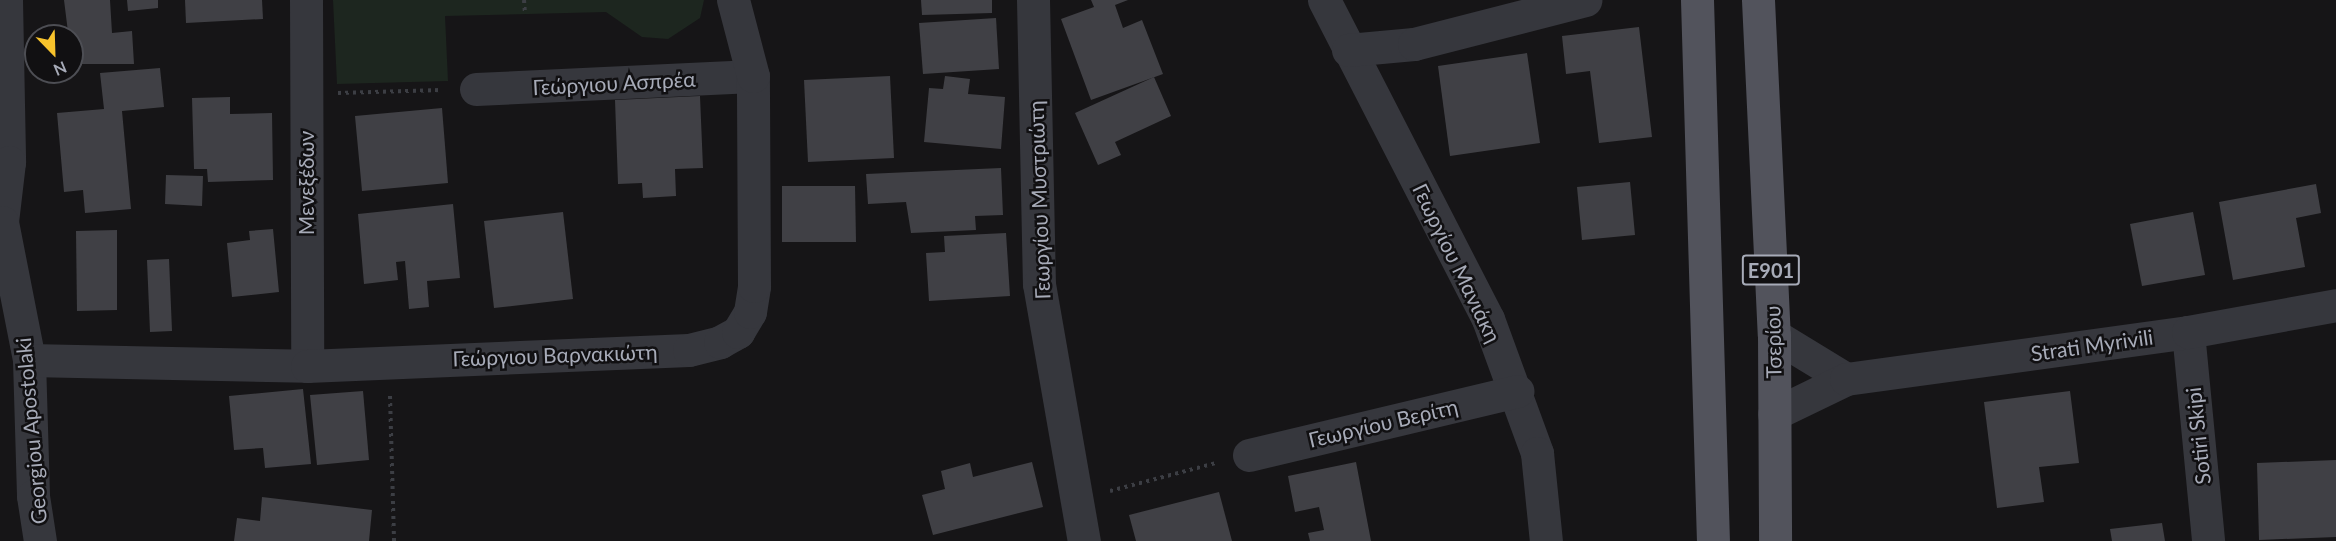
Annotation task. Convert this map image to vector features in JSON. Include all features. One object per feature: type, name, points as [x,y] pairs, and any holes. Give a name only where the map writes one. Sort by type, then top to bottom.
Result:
[{"type":"main road","points":[[1697,0],[1713,541]]},
{"type":"main road","name":"Τσερίου","points":[[1758,0],[1774,335],[1775,541]]},
{"type":"street","name":"Georgiou Apostolaki","points":[[6,0],[9,162],[1,222],[29,360],[33,496],[40,541]]},
{"type":"street","name":"Μενεξέδων","points":[[306,0],[307,366]]},
{"type":"street","name":"Γεώργιου Βαρνακιώτη","points":[[29,360],[307,366],[689,350],[738,332],[750,312],[754,286],[753,76],[733,0]]},
{"type":"street","name":"Γεωργίου Μυστριώτη","points":[[1033,0],[1039,284],[1084,541]]},
{"type":"street","name":"Γεωργίου Μανιάκη","points":[[1324,0],[1488,319],[1517,391],[1537,453],[1546,541]]},
{"type":"street","points":[[1348,50],[1414,44],[1585,0]]},
{"type":"street","name":"Γεώργιου Ασπρέα","points":[[476,89],[753,76]]},
{"type":"street","name":"Strati Myrivili","points":[[1774,414],[1846,379],[2188,332],[2336,305]]},
{"type":"street","name":"Sotiri Skipi","points":[[2188,332],[2208,541]]},
{"type":"street","points":[[1774,335],[1846,379]]},
{"type":"street","name":"Γεωργίου Βερίτη","points":[[1249,454],[1517,391]]},
{"type":"path","points":[[524,0],[525,14]]},
{"type":"path","points":[[305,94],[476,89]]},
{"type":"path","points":[[389,362],[394,541]]},
{"type":"path","points":[[1076,500],[1249,454]]},
{"type":"shaded area","points":[[333,0],[704,0],[700,18],[668,39],[642,37],[606,12],[445,16],[448,81],[337,84]]},
{"type":"building","points":[[64,0],[110,0],[112,33],[132,31],[134,64],[84,64],[84,24],[67,24]]},
{"type":"building","points":[[127,0],[158,0],[158,8],[128,11]]},
{"type":"building","points":[[185,0],[262,0],[263,19],[186,23]]},
{"type":"building","points":[[921,0],[992,0],[992,13],[922,15]]},
{"type":"building","points":[[1091,0],[1128,0],[1115,5],[1123,28],[1142,20],[1163,74],[1091,100],[1061,19],[1094,7]]},
{"type":"building","points":[[996,18],[999,69],[923,74],[919,23]]},
{"type":"building","points":[[1639,27],[1652,137],[1599,143],[1590,71],[1566,74],[1562,36]]},
{"type":"building","points":[[1527,53],[1540,143],[1450,156],[1438,66]]},
{"type":"building","points":[[160,68],[164,107],[122,111],[131,209],[85,213],[83,190],[64,192],[57,113],[104,109],[100,73]]},
{"type":"building","points":[[890,76],[894,158],[808,162],[804,80]]},
{"type":"building","points":[[945,76],[970,79],[968,94],[1005,97],[1001,149],[924,142],[929,88],[943,89]]},
{"type":"building","points":[[1154,77],[1171,116],[1115,142],[1121,155],[1098,165],[1075,113]]},
{"type":"building","points":[[700,96],[703,168],[675,169],[676,196],[643,198],[642,183],[618,184],[615,100]]},
{"type":"building","points":[[230,97],[230,114],[272,113],[273,180],[208,182],[207,169],[194,169],[192,98]]},
{"type":"building","points":[[442,108],[448,183],[362,191],[355,116]]},
{"type":"building","points":[[1001,168],[1003,215],[975,216],[976,230],[911,233],[906,202],[868,204],[866,174]]},
{"type":"building","points":[[166,175],[203,176],[202,206],[165,204]]},
{"type":"building","points":[[1630,182],[1635,235],[1582,240],[1577,187]]},
{"type":"building","points":[[2316,184],[2321,213],[2296,218],[2305,267],[2233,280],[2219,202]]},
{"type":"building","points":[[782,186],[855,186],[856,242],[782,242]]},
{"type":"building","points":[[453,204],[460,278],[427,281],[429,307],[409,309],[405,261],[396,262],[398,280],[364,284],[358,214]]},
{"type":"building","points":[[563,212],[573,299],[494,308],[484,221]]},
{"type":"building","points":[[2193,212],[2205,275],[2142,286],[2130,224]]},
{"type":"building","points":[[273,229],[279,292],[232,297],[227,243],[250,240],[249,231]]},
{"type":"building","points":[[117,230],[117,310],[77,311],[76,231]]},
{"type":"building","points":[[1006,233],[1010,296],[929,301],[926,253],[945,252],[944,236]]},
{"type":"building","points":[[169,259],[172,331],[150,332],[147,260]]},
{"type":"building","points":[[303,389],[311,464],[265,468],[263,448],[234,450],[229,396]]},
{"type":"building","points":[[363,391],[369,460],[317,465],[310,395]]},
{"type":"building","points":[[2070,391],[2079,463],[2039,467],[2044,502],[1997,508],[1984,402]]},
{"type":"building","points":[[2336,460],[2336,537],[2259,540],[2257,463]]},
{"type":"building","points":[[1032,462],[1043,507],[933,535],[922,495],[945,489],[941,471],[970,463],[973,477]]},
{"type":"building","points":[[1356,462],[1371,541],[1310,541],[1308,533],[1324,530],[1319,507],[1295,512],[1288,476]]},
{"type":"building","points":[[1219,492],[1232,541],[1136,541],[1129,515]]},
{"type":"building","points":[[262,497],[372,510],[369,541],[234,541],[237,518],[260,521]]},
{"type":"building","points":[[2162,523],[2165,541],[2112,541],[2110,529]]}]
